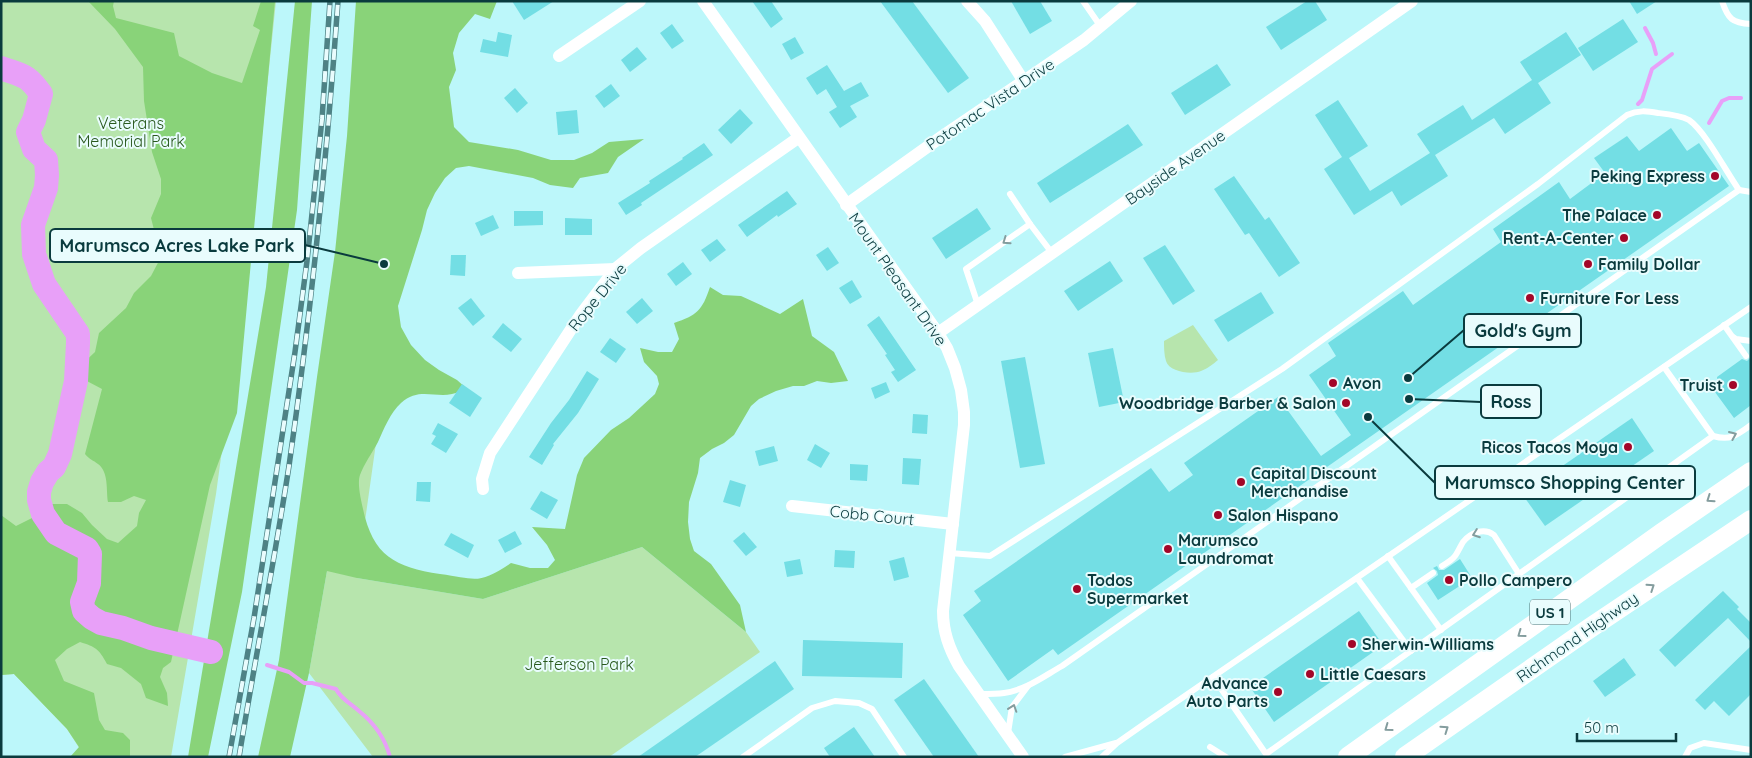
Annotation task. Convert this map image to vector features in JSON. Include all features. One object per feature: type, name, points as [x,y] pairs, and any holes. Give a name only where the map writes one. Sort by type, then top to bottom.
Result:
[{"type":"main road","name":"US 1","points":[[1348,757],[1662,533],[1751,472]]},
{"type":"main road","name":"Richmond Highway","points":[[1405,757],[1590,628],[1751,520]]},
{"type":"street","points":[[559,56],[640,1]]},
{"type":"street","name":"Mount Pleasant Drive","points":[[703,1],[947,348],[961,390],[964,425],[943,611],[946,636],[951,652],[959,666],[1023,757]]},
{"type":"street","points":[[967,1],[985,21],[1024,80]]},
{"type":"street","name":"Potomac Vista Drive","points":[[846,205],[1101,27],[1131,1]]},
{"type":"street","name":"Bayside Avenue","points":[[938,333],[1412,1]]},
{"type":"street","name":"Rope Drive","points":[[483,489],[482,478],[490,453],[581,314],[615,269],[641,248],[798,138]]},
{"type":"street","points":[[518,273],[615,269]]},
{"type":"street","name":"Cobb Court","points":[[792,506],[953,524]]},
{"type":"lane","points":[[1084,1],[1101,27]]},
{"type":"lane","points":[[1722,1],[1727,14],[1732,20],[1751,24]]},
{"type":"lane","points":[[949,553],[990,556],[1266,380],[1538,184],[1627,115],[1639,111],[1672,114],[1689,121],[1700,132],[1739,190]]},
{"type":"lane","points":[[980,694],[1004,693],[1028,685],[1069,660],[1739,190],[1751,192]]},
{"type":"lane","points":[[1010,194],[1052,253]]},
{"type":"lane","points":[[978,305],[966,269],[1030,224]]},
{"type":"lane","points":[[1102,757],[1117,743],[1213,676],[1751,307]]},
{"type":"lane","points":[[1724,326],[1746,356]]},
{"type":"lane","points":[[1732,336],[1736,339],[1751,341]]},
{"type":"lane","points":[[1664,367],[1713,436],[1726,439],[1751,425]]},
{"type":"lane","points":[[1213,676],[1266,754],[1713,436]]},
{"type":"lane","points":[[1442,566],[1454,557],[1469,536],[1482,531],[1492,532],[1519,574]]},
{"type":"lane","points":[[1388,556],[1440,630]]},
{"type":"lane","points":[[1411,588],[1433,573]]},
{"type":"lane","points":[[1357,578],[1411,651]]},
{"type":"lane","points":[[1008,734],[1012,706],[1028,685]]},
{"type":"lane","points":[[743,757],[753,754],[812,708],[830,701],[859,703],[872,709],[904,757]]},
{"type":"lane","points":[[1065,757],[1117,743]]},
{"type":"lane","points":[[1685,757],[1690,748],[1704,743],[1751,750]]},
{"type":"lane","points":[[1210,747],[1226,757]]},
{"type":"green space","name":"Veterans Memorial Park","points":[[1,1],[276,1],[253,223],[216,494],[171,757],[85,757],[67,729],[14,674],[1,675]]},
{"type":"green space","points":[[88,1],[114,1],[113,6],[116,18],[174,33],[179,56],[212,73],[242,83],[260,30],[253,26],[261,1],[275,1],[237,413],[210,485],[171,662],[163,668],[160,677],[167,693],[168,706],[146,698],[141,684],[121,668],[107,664],[102,655],[90,645],[80,642],[67,649],[55,660],[64,681],[94,693],[99,720],[105,730],[123,733],[130,740],[130,757],[70,757],[79,747],[67,729],[14,674],[1,675],[1,515],[16,526],[36,516],[52,504],[67,504],[82,513],[107,539],[118,543],[137,526],[139,513],[146,500],[134,496],[121,502],[108,502],[102,467],[85,454],[102,389],[85,380],[77,369],[95,352],[99,333],[126,308],[134,293],[151,276],[161,257],[151,218],[161,194],[161,179],[152,152],[144,101],[143,67],[115,29]]},
{"type":"green space","points":[[295,1],[312,1],[297,210],[242,592],[208,757],[188,757],[266,287]]},
{"type":"green space","points":[[356,1],[497,1],[490,19],[475,14],[459,33],[453,53],[456,70],[449,87],[454,127],[469,142],[518,150],[551,160],[574,160],[592,153],[609,142],[644,139],[618,157],[608,173],[580,178],[573,188],[550,185],[533,178],[469,166],[456,168],[445,178],[435,193],[427,210],[398,306],[401,327],[411,345],[425,360],[457,380],[466,388],[452,394],[420,394],[407,398],[390,416],[362,471],[359,487],[367,525],[373,538],[388,556],[410,568],[470,579],[491,575],[511,563],[530,568],[548,568],[555,560],[547,545],[532,527],[565,529],[577,475],[584,458],[611,430],[629,418],[655,394],[659,384],[657,376],[644,362],[640,348],[658,352],[672,352],[679,339],[674,323],[698,311],[710,287],[723,295],[741,296],[780,314],[803,299],[812,336],[834,352],[848,381],[831,383],[817,381],[804,386],[793,386],[776,391],[759,399],[751,406],[734,435],[700,458],[698,473],[689,502],[688,522],[690,539],[694,551],[711,564],[740,605],[746,632],[642,547],[483,599],[357,578],[327,571],[309,673],[290,757],[258,757],[279,660],[335,252],[347,136]]},
{"type":"green space","name":"Jefferson Park","points":[[395,308],[357,578],[483,599],[642,547],[746,632],[760,652],[609,757],[373,757],[309,673],[327,571]]},
{"type":"green space","points":[[1193,325],[1218,360],[1197,372],[1187,372],[1171,368],[1164,354],[1164,341]]},
{"type":"building","points":[[512,1],[554,1],[524,20]]},
{"type":"building","points":[[752,1],[771,1],[783,19],[771,28]]},
{"type":"building","points":[[880,1],[912,1],[969,78],[948,93]]},
{"type":"building","points":[[1011,1],[1040,1],[1052,21],[1030,34]]},
{"type":"building","points":[[1307,1],[1315,1],[1327,20],[1281,50],[1266,27]]},
{"type":"building","points":[[1629,1],[1657,1],[1637,14]]},
{"type":"building","points":[[1623,19],[1638,42],[1593,71],[1578,48]]},
{"type":"building","points":[[672,24],[684,41],[672,49],[660,33]]},
{"type":"building","points":[[498,32],[512,35],[508,57],[480,52],[483,39],[496,42]]},
{"type":"building","points":[[1566,32],[1581,55],[1538,83],[1551,103],[1505,134],[1494,118],[1435,155],[1448,176],[1401,206],[1392,191],[1354,215],[1324,169],[1342,157],[1315,115],[1338,100],[1368,146],[1349,158],[1370,191],[1430,153],[1417,134],[1463,105],[1472,120],[1532,80],[1520,62]]},
{"type":"building","points":[[795,37],[804,53],[791,60],[782,44]]},
{"type":"building","points":[[637,47],[647,59],[630,72],[621,60]]},
{"type":"building","points":[[1217,64],[1231,85],[1185,115],[1171,93]]},
{"type":"building","points":[[827,65],[844,91],[861,82],[869,96],[850,106],[857,117],[840,128],[829,112],[837,107],[826,89],[817,95],[806,78]]},
{"type":"building","points":[[611,84],[620,96],[604,108],[595,96]]},
{"type":"building","points":[[515,88],[528,103],[517,113],[504,98]]},
{"type":"building","points":[[740,109],[753,123],[731,144],[718,130]]},
{"type":"building","points":[[577,110],[579,133],[558,135],[556,112]]},
{"type":"building","points":[[1128,124],[1143,145],[1050,203],[1037,183]]},
{"type":"building","points":[[1671,128],[1687,151],[1699,143],[1729,186],[1058,655],[1053,649],[1008,681],[963,615],[981,601],[974,591],[1151,468],[1169,492],[1193,475],[1184,463],[1278,397],[1321,456],[1351,435],[1309,375],[1336,356],[1328,343],[1403,291],[1413,305],[1501,242],[1493,229],[1559,182],[1570,199],[1605,173],[1594,158],[1627,136],[1639,151]]},
{"type":"building","points":[[704,143],[713,155],[626,215],[618,203],[650,183],[649,181]]},
{"type":"building","points":[[1234,176],[1265,220],[1269,217],[1300,263],[1279,277],[1249,233],[1245,235],[1214,189]]},
{"type":"building","points":[[787,191],[797,204],[778,217],[777,215],[747,237],[738,225]]},
{"type":"building","points":[[977,208],[991,229],[946,259],[932,238]]},
{"type":"building","points":[[514,211],[543,211],[543,225],[514,226]]},
{"type":"building","points":[[493,215],[499,228],[481,236],[475,223]]},
{"type":"building","points":[[565,218],[592,219],[592,235],[565,235]]},
{"type":"building","points":[[717,239],[726,250],[710,262],[701,250]]},
{"type":"building","points":[[1165,245],[1195,291],[1173,305],[1143,258]]},
{"type":"building","points":[[828,247],[839,263],[827,271],[816,255]]},
{"type":"building","points":[[451,255],[466,255],[465,276],[450,275]]},
{"type":"building","points":[[1110,261],[1123,281],[1078,311],[1064,291]]},
{"type":"building","points":[[683,262],[692,274],[676,286],[667,274]]},
{"type":"building","points":[[852,280],[862,297],[850,304],[839,288]]},
{"type":"building","points":[[1261,292],[1274,313],[1228,342],[1214,320]]},
{"type":"building","points":[[471,298],[485,316],[473,326],[458,308]]},
{"type":"building","points":[[642,298],[653,311],[637,324],[626,312]]},
{"type":"building","points":[[879,316],[916,370],[898,382],[891,372],[895,370],[885,355],[887,354],[867,325]]},
{"type":"building","points":[[503,323],[522,339],[511,352],[492,337]]},
{"type":"building","points":[[610,338],[626,349],[616,363],[600,352]]},
{"type":"building","points":[[1113,348],[1124,402],[1099,407],[1088,353]]},
{"type":"building","points":[[1025,357],[1045,464],[1020,468],[1001,361]]},
{"type":"building","name":"Truist","points":[[1751,357],[1751,405],[1734,418],[1712,388],[1718,384],[1717,377],[1742,359],[1747,361]]},
{"type":"building","points":[[587,371],[599,379],[578,413],[553,444],[542,465],[529,457]]},
{"type":"building","points":[[886,382],[890,392],[875,399],[871,388]]},
{"type":"building","points":[[462,384],[482,398],[470,417],[449,403]]},
{"type":"building","points":[[913,414],[928,415],[927,434],[912,433]]},
{"type":"building","points":[[1632,418],[1654,451],[1545,526],[1522,494]]},
{"type":"building","points":[[438,423],[458,434],[446,453],[431,444],[436,436],[432,434]]},
{"type":"building","points":[[815,444],[830,453],[821,468],[807,460]]},
{"type":"building","points":[[774,446],[778,461],[759,466],[755,451]]},
{"type":"building","points":[[903,458],[921,459],[919,485],[902,484]]},
{"type":"building","points":[[850,464],[868,465],[867,481],[850,480]]},
{"type":"building","points":[[730,480],[746,485],[740,507],[723,502]]},
{"type":"building","points":[[417,482],[431,482],[430,502],[416,501]]},
{"type":"building","points":[[541,491],[558,500],[547,519],[530,509]]},
{"type":"building","points":[[515,531],[522,544],[505,553],[498,540]]},
{"type":"building","points":[[744,532],[757,547],[746,556],[733,541]]},
{"type":"building","points":[[451,533],[474,545],[468,558],[444,545]]},
{"type":"building","points":[[835,550],[855,551],[854,568],[834,567]]},
{"type":"building","points":[[904,557],[909,577],[894,581],[889,561]]},
{"type":"building","points":[[800,559],[803,574],[787,577],[784,562]]},
{"type":"building","name":"Pollo Campero","points":[[1460,559],[1472,578],[1438,600],[1427,583],[1438,575],[1437,571],[1433,568],[1437,566],[1439,570],[1444,570]]},
{"type":"building","points":[[1723,591],[1739,607],[1737,609],[1751,623],[1751,642],[1728,618],[1675,667],[1659,650]]},
{"type":"building","points":[[1359,611],[1383,645],[1274,722],[1250,687]]},
{"type":"building","points":[[803,640],[903,643],[902,678],[802,676]]},
{"type":"building","points":[[1751,646],[1751,694],[1729,716],[1714,701],[1705,710],[1695,700]]},
{"type":"building","points":[[1624,658],[1636,675],[1605,697],[1593,681]]},
{"type":"building","points":[[775,661],[794,689],[695,757],[638,757]]},
{"type":"building","points":[[924,679],[979,757],[934,757],[894,700]]},
{"type":"building","points":[[854,727],[875,757],[830,757],[824,748]]},
{"type":"waterway","points":[[1645,28],[1653,43],[1656,54]]},
{"type":"waterway","points":[[1638,104],[1642,100],[1652,69],[1672,54]]},
{"type":"waterway","points":[[1,68],[20,74],[28,79],[41,94],[34,120],[28,132],[34,149],[46,160],[47,175],[46,188],[33,225],[34,254],[44,284],[78,334],[76,381],[60,454],[54,467],[48,472],[42,482],[39,492],[43,514],[56,533],[87,549],[90,554],[89,583],[82,602],[84,611],[92,618],[101,623],[123,628],[151,638],[211,652]]},
{"type":"waterway","points":[[1709,123],[1722,101],[1729,98],[1741,98]]},
{"type":"waterway","points":[[267,665],[289,672],[304,683],[336,689],[343,698],[374,726],[382,737],[390,757]]},
{"type":"railway","points":[[229,757],[254,618],[295,352],[322,119],[330,1]]},
{"type":"railway","points":[[239,757],[289,466],[297,408],[318,234],[338,1]]},
{"type":"place","name":"Peking Express","points":[[1715,176]]},
{"type":"place","name":"The Palace","points":[[1657,215]]},
{"type":"place","name":"Rent-A-Center","points":[[1624,238]]},
{"type":"place","name":"Marumsco Acres Lake Park","points":[[384,264]]},
{"type":"place","name":"Family Dollar","points":[[1588,264]]},
{"type":"place","name":"Furniture For Less","points":[[1530,298]]},
{"type":"place","name":"Gold's Gym","points":[[1408,378]]},
{"type":"place","name":"Avon","points":[[1333,383]]},
{"type":"place","name":"Truist","points":[[1733,385]]},
{"type":"place","name":"Ross","points":[[1409,399]]},
{"type":"place","name":"Woodbridge Barber & Salon","points":[[1346,403]]},
{"type":"place","name":"Marumsco Shopping Center","points":[[1368,417]]},
{"type":"place","name":"Ricos Tacos Moya","points":[[1628,447]]},
{"type":"place","name":"Capital Discount Merchandise","points":[[1241,482]]},
{"type":"place","name":"Salon Hispano","points":[[1218,515]]},
{"type":"place","name":"Marumsco Laundromat","points":[[1168,549]]},
{"type":"place","name":"Pollo Campero","points":[[1449,580]]},
{"type":"place","name":"Todos Supermarket","points":[[1077,589]]},
{"type":"place","name":"Sherwin-Williams","points":[[1352,644]]},
{"type":"place","name":"Little Caesars","points":[[1310,674]]},
{"type":"place","name":"Advance Auto Parts","points":[[1278,692]]}]
